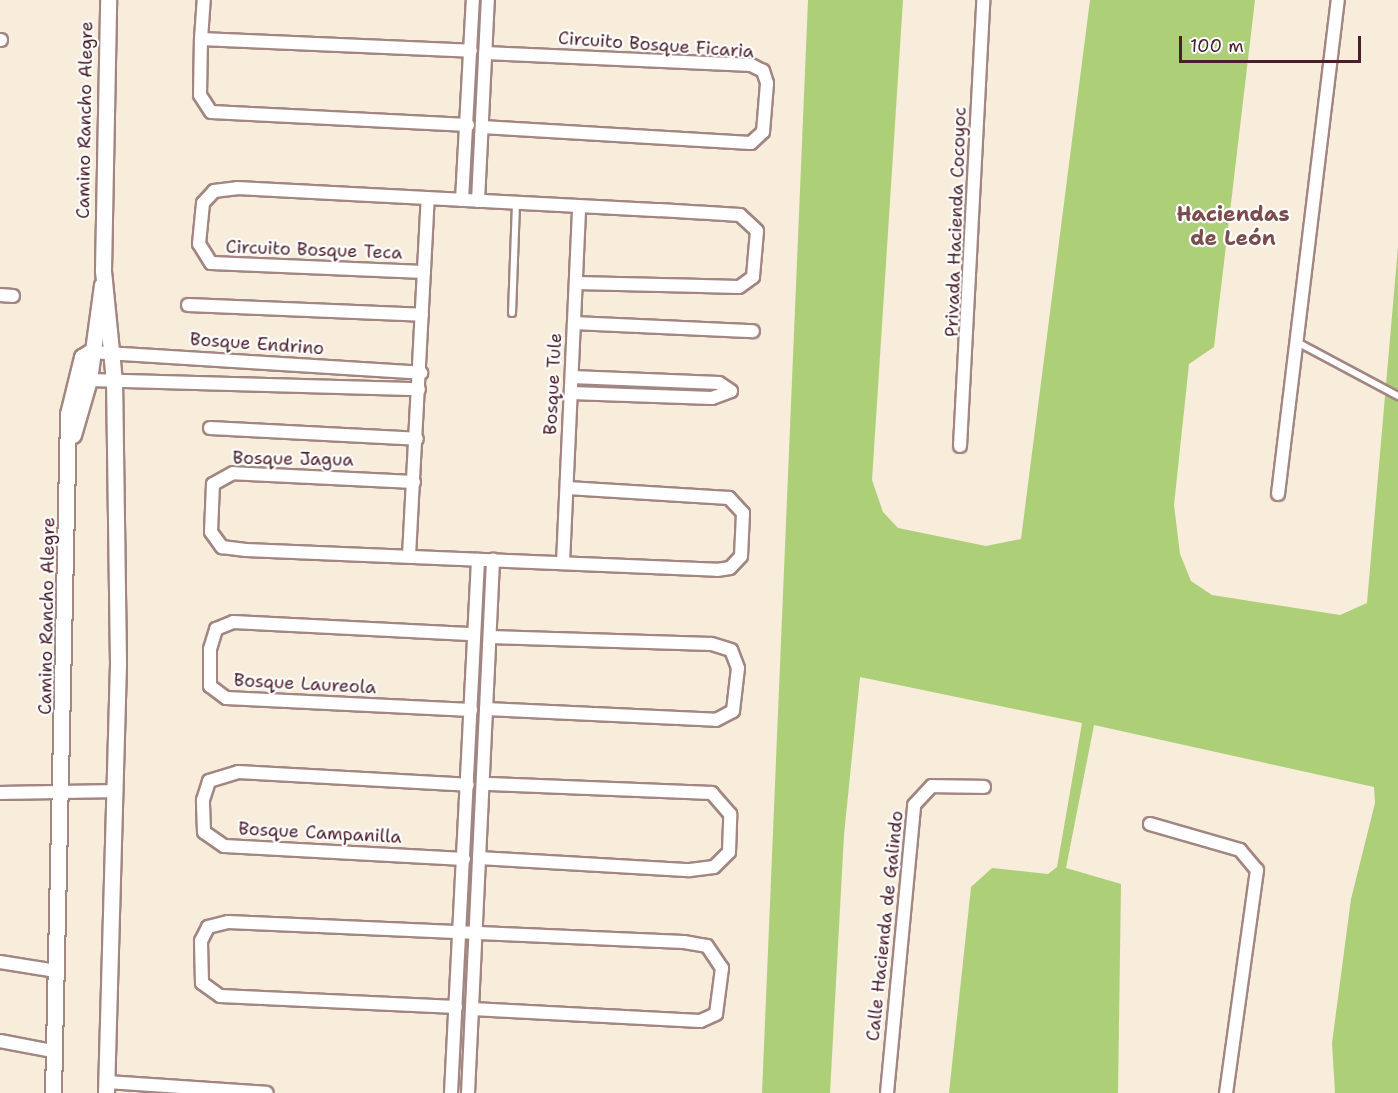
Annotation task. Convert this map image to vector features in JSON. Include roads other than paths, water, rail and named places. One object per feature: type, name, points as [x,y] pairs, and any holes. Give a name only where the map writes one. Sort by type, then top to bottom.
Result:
[{"type":"street","name":"Camino Rancho Alegre","points":[[103,277],[108,0]]},
{"type":"street","points":[[204,0],[200,95],[211,112],[468,125]]},
{"type":"street","points":[[462,200],[468,125],[473,0]]},
{"type":"street","points":[[478,201],[488,0]]},
{"type":"street","name":"Privada Hacienda Cocoyoc","points":[[960,446],[983,0]]},
{"type":"street","points":[[1278,494],[1338,0]]},
{"type":"street","points":[[201,39],[471,51]]},
{"type":"street","name":"Circuito Bosque Ficaria","points":[[482,127],[751,143],[763,132],[767,82],[763,71],[751,65],[485,53]]},
{"type":"street","name":"Circuito Bosque Teca","points":[[424,272],[221,266],[205,258],[199,244],[203,203],[222,189],[428,199]]},
{"type":"street","points":[[409,556],[421,373],[428,199],[740,215],[753,223],[759,241],[753,277],[739,287],[576,283]]},
{"type":"street","name":"Bosque Tule","points":[[563,563],[579,207]]},
{"type":"street","points":[[103,277],[113,352],[114,381],[115,791],[106,1087],[267,1093]]},
{"type":"street","points":[[90,352],[103,277]]},
{"type":"street","points":[[188,305],[422,315]]},
{"type":"street","points":[[574,323],[753,331]]},
{"type":"street","name":"Camino Rancho Alegre","points":[[71,440],[89,380],[90,352]]},
{"type":"street","name":"Camino Rancho Alegre","points":[[53,1093],[63,792],[72,386],[82,357],[90,352]]},
{"type":"street","name":"Bosque Endrino","points":[[90,352],[421,373]]},
{"type":"street","points":[[571,393],[712,398],[730,392],[719,383],[572,377]]},
{"type":"street","name":"Bosque Endrino","points":[[89,380],[419,389]]},
{"type":"street","points":[[210,428],[417,439]]},
{"type":"street","name":"Bosque Jagua","points":[[414,482],[232,473],[217,479],[210,495],[211,532],[222,546],[563,563]]},
{"type":"street","points":[[563,563],[730,568],[741,556],[745,520],[736,501],[720,496],[567,488]]},
{"type":"street","points":[[451,1093],[478,560]]},
{"type":"street","points":[[468,1093],[493,560]]},
{"type":"street","name":"Bosque Laureola","points":[[471,711],[226,698],[210,686],[210,649],[216,629],[233,622],[474,634]]},
{"type":"street","points":[[486,709],[716,720],[733,711],[738,669],[731,650],[711,644],[490,637]]},
{"type":"street","name":"Bosque Campanilla","points":[[464,859],[224,846],[204,832],[203,800],[209,781],[238,772],[468,785]]},
{"type":"street","points":[[479,858],[690,870],[714,867],[729,852],[730,814],[712,793],[483,784]]},
{"type":"street","name":"Calle Hacienda de Galindo","points":[[887,1093],[914,805],[932,786],[984,787]]},
{"type":"street","points":[[0,793],[115,791]]},
{"type":"street","points":[[1150,824],[1234,847],[1257,870],[1226,1093]]},
{"type":"street","points":[[456,1007],[219,996],[202,983],[201,941],[208,927],[228,922],[459,936],[475,933],[684,942],[707,946],[722,968],[716,1014],[700,1021],[472,1009]]},
{"type":"street","points":[[0,962],[56,971]]},
{"type":"street","points":[[0,1041],[53,1051]]},
{"type":"lane","points":[[512,314],[516,203]]},
{"type":"lane","points":[[1297,342],[1398,396]]},
{"type":"district","name":"Haciendas de León","points":[[1233,226]]}]
